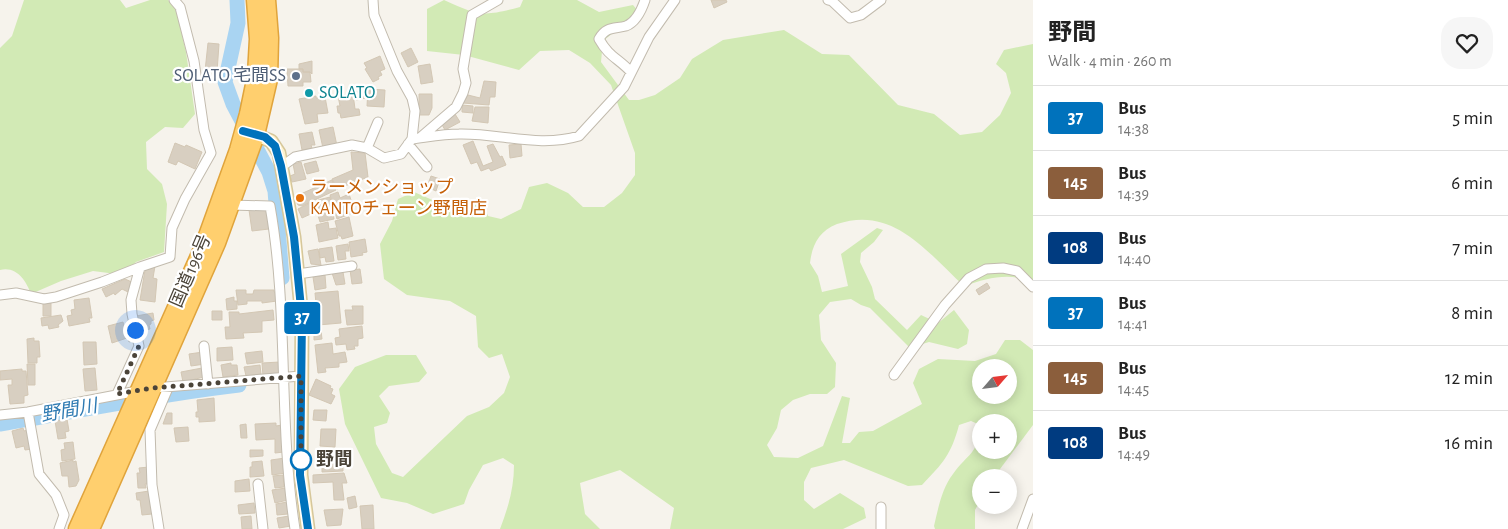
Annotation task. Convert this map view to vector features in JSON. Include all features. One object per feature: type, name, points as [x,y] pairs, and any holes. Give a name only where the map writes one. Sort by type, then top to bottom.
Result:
[{"type":"highway","name":"国道196号","points":[[91,529],[147,394],[203,247],[251,138],[248,114],[256,76],[258,48],[255,0]]},
{"type":"highway","name":"国道196号","points":[[77,529],[147,394],[217,243],[231,205],[270,79],[270,38],[267,0]]},
{"type":"street","points":[[0,295],[16,293],[44,299],[56,297],[170,257],[172,228],[185,199],[210,153],[204,130],[194,61],[180,7],[174,0]]},
{"type":"street","points":[[373,0],[374,15],[397,71],[412,98],[415,111],[414,141],[427,167]]},
{"type":"street","points":[[281,166],[295,157],[352,145],[367,148],[384,158],[401,154],[456,107],[466,83],[463,68],[472,15],[498,0]]},
{"type":"street","points":[[631,72],[622,62],[607,52],[600,39],[602,32],[626,26],[632,22],[639,14],[645,0]]},
{"type":"street","points":[[414,141],[458,134],[501,136],[532,142],[570,139],[579,136],[624,87],[649,37],[675,0]]},
{"type":"street","points":[[828,0],[832,1],[850,18],[861,15],[881,0]]},
{"type":"street","points":[[367,148],[378,122]]},
{"type":"street","points":[[251,138],[271,141],[275,146],[281,166],[294,237],[302,318],[300,475],[308,529]]},
{"type":"street","points":[[231,205],[270,206],[279,268],[286,457],[295,529]]},
{"type":"street","points":[[298,274],[352,266]]},
{"type":"street","points":[[117,394],[139,346],[131,300],[140,267]]},
{"type":"street","points":[[894,375],[945,305],[969,278],[986,269],[1003,268],[1017,271],[1033,287]]},
{"type":"street","points":[[204,346],[208,384]]},
{"type":"street","points":[[0,415],[28,412],[117,394],[147,394],[208,384],[301,376]]},
{"type":"street","points":[[147,394],[152,485],[158,529]]},
{"type":"street","points":[[28,412],[39,474],[56,496],[64,515],[59,529]]},
{"type":"street","points":[[258,484],[263,529]]},
{"type":"street","points":[[1022,529],[1033,499]]},
{"type":"street","points":[[880,529],[882,507]]},
{"type":"green space","points":[[24,0],[120,0],[126,8],[150,0],[168,0],[176,9],[186,52],[195,114],[183,128],[165,127],[146,142],[147,169],[162,184],[167,204],[164,252],[136,262],[124,275],[93,271],[61,281],[31,294],[26,284],[16,272],[6,269],[0,270],[0,48],[12,36]]},
{"type":"green space","points":[[444,0],[465,9],[481,13],[520,7],[523,0],[577,0],[599,12],[633,5],[639,12],[603,41],[601,62],[629,100],[639,100],[655,95],[680,78],[692,59],[723,40],[784,30],[822,54],[849,55],[898,105],[934,114],[960,135],[982,132],[1000,115],[1011,93],[1006,73],[996,64],[1004,50],[1033,44],[1033,282],[1015,277],[999,277],[964,286],[922,246],[892,226],[875,221],[857,220],[831,227],[818,239],[810,263],[818,276],[822,292],[848,286],[841,254],[877,228],[883,230],[874,242],[861,253],[860,262],[872,287],[875,299],[907,330],[921,315],[938,323],[954,310],[969,330],[967,344],[958,349],[929,342],[910,348],[870,308],[851,299],[830,302],[819,315],[821,340],[836,363],[835,387],[827,394],[810,394],[793,400],[781,410],[777,428],[767,445],[774,457],[798,458],[823,446],[842,396],[850,398],[842,443],[850,443],[859,432],[873,431],[922,404],[913,383],[919,369],[938,359],[972,361],[972,404],[1018,404],[1018,359],[981,359],[996,354],[1005,340],[1020,340],[1033,350],[1033,425],[1017,446],[1017,414],[972,414],[972,421],[959,425],[953,444],[945,458],[936,471],[922,485],[908,486],[844,460],[811,468],[804,482],[804,500],[814,509],[840,493],[864,508],[866,518],[843,529],[670,529],[674,508],[620,470],[580,483],[585,514],[600,529],[500,529],[510,498],[514,473],[514,465],[503,458],[483,465],[469,490],[464,504],[433,514],[407,503],[381,498],[345,424],[339,389],[355,367],[386,355],[416,355],[427,373],[419,382],[389,386],[379,396],[390,413],[387,423],[374,427],[376,444],[392,473],[403,477],[467,416],[489,407],[504,393],[510,377],[502,354],[489,358],[478,347],[476,316],[450,301],[407,295],[384,279],[380,244],[392,221],[398,199],[414,192],[451,208],[473,201],[483,203],[488,216],[501,219],[521,209],[529,187],[547,183],[568,193],[583,207],[604,207],[622,193],[635,175],[635,153],[611,85],[590,63],[569,50],[540,51],[519,70],[464,55],[427,51],[427,9]]},
{"type":"green space","points":[[972,452],[972,459],[1008,459],[1000,469],[972,469],[972,514],[975,514],[975,529],[935,529],[934,526],[946,486],[958,467]]},
{"type":"building","points":[[711,0],[726,0],[727,2],[714,8]]},
{"type":"building","points":[[208,43],[219,44],[217,72],[205,71]]},
{"type":"building","points":[[411,48],[418,62],[408,67],[401,53]]},
{"type":"building","points":[[380,56],[385,69],[380,71],[382,75],[378,77],[379,79],[373,82],[365,69],[367,68],[364,63]]},
{"type":"building","points":[[312,61],[312,74],[299,69],[299,64]]},
{"type":"building","points":[[430,64],[433,82],[421,84],[418,66]]},
{"type":"building","points":[[287,69],[303,69],[303,72],[310,72],[311,82],[303,82],[303,86],[288,86]]},
{"type":"building","points":[[484,81],[496,82],[495,97],[490,97],[489,105],[463,103],[468,95],[480,98]]},
{"type":"building","points":[[368,89],[385,90],[384,107],[367,106]]},
{"type":"building","points":[[364,90],[366,98],[356,100],[354,92]]},
{"type":"building","points":[[353,94],[355,109],[359,109],[360,115],[341,118],[337,106],[340,106],[338,96]]},
{"type":"building","points":[[419,94],[432,94],[432,108],[429,115],[419,115]]},
{"type":"building","points":[[316,96],[316,98],[325,97],[328,113],[317,114],[318,122],[305,124],[299,99]]},
{"type":"building","points":[[462,105],[473,106],[473,113],[462,112]]},
{"type":"building","points":[[475,107],[489,107],[488,123],[472,121]]},
{"type":"building","points":[[455,114],[460,122],[445,130],[441,123]]},
{"type":"building","points":[[333,127],[337,146],[323,148],[319,130]]},
{"type":"building","points":[[312,132],[315,145],[311,145],[312,148],[302,150],[299,134]]},
{"type":"building","points":[[473,141],[483,166],[493,162],[487,146],[493,144],[506,165],[491,171],[489,168],[481,171],[477,162],[471,164],[463,145]]},
{"type":"building","points":[[175,143],[185,147],[186,145],[202,152],[195,169],[178,161],[176,165],[168,162]]},
{"type":"building","points":[[521,144],[522,156],[510,158],[509,145]]},
{"type":"building","points":[[351,152],[365,153],[368,177],[337,189],[332,179],[353,170]]},
{"type":"building","points":[[316,161],[319,171],[307,174],[304,164]]},
{"type":"building","points":[[301,162],[306,179],[292,182],[290,176],[295,174],[293,164]]},
{"type":"building","points":[[431,176],[440,179],[436,191],[427,187]]},
{"type":"building","points":[[332,180],[336,190],[302,206],[298,205],[294,197]]},
{"type":"building","points":[[338,192],[340,198],[349,194],[355,212],[337,219],[330,195]]},
{"type":"building","points":[[330,197],[334,219],[320,222],[317,212],[319,212],[318,200]]},
{"type":"building","points":[[310,203],[315,212],[302,218],[298,209]]},
{"type":"building","points":[[267,208],[269,229],[252,231],[249,210]]},
{"type":"building","points":[[349,217],[353,236],[342,239],[339,236],[335,221]]},
{"type":"building","points":[[328,222],[329,229],[336,228],[338,238],[319,242],[316,225]]},
{"type":"building","points":[[365,239],[367,252],[362,253],[363,255],[351,257],[349,242]]},
{"type":"building","points":[[348,244],[349,251],[345,251],[346,259],[338,260],[336,246]]},
{"type":"building","points":[[332,247],[334,261],[326,262],[325,257],[320,258],[319,249]]},
{"type":"building","points":[[318,249],[321,265],[311,264],[308,251]]},
{"type":"building","points":[[155,266],[153,278],[157,279],[155,302],[140,300],[145,270]]},
{"type":"building","points":[[360,269],[362,283],[352,284],[350,270]]},
{"type":"building","points":[[343,272],[345,284],[336,285],[332,273]]},
{"type":"building","points":[[325,275],[326,288],[315,290],[313,277]]},
{"type":"building","points":[[125,279],[134,283],[130,293],[122,289],[115,295],[114,293],[106,297],[102,289]]},
{"type":"building","points":[[987,283],[990,288],[979,295],[976,290]]},
{"type":"building","points":[[236,290],[246,290],[246,294],[253,294],[254,290],[274,290],[274,292],[277,292],[277,301],[262,303],[262,301],[247,301],[247,304],[238,305]]},
{"type":"building","points":[[338,291],[341,323],[318,325],[315,293]]},
{"type":"building","points":[[234,297],[234,301],[237,301],[237,309],[227,310],[226,299]]},
{"type":"building","points":[[89,298],[92,318],[89,318],[90,322],[69,326],[67,316],[72,315],[71,310],[75,309],[74,300]]},
{"type":"building","points":[[43,303],[51,303],[51,316],[43,316]]},
{"type":"building","points":[[352,306],[363,306],[363,324],[347,325],[345,310],[353,310]]},
{"type":"building","points":[[273,310],[274,320],[262,321],[262,332],[243,333],[244,338],[226,339],[225,327],[230,327],[229,312],[239,312],[239,314]]},
{"type":"building","points":[[212,311],[222,311],[222,320],[212,320]]},
{"type":"building","points":[[153,313],[154,320],[149,325],[150,329],[139,331],[136,316]]},
{"type":"building","points":[[61,315],[63,321],[58,325],[59,327],[49,329],[48,325],[42,326],[41,318]]},
{"type":"building","points":[[123,322],[127,338],[112,343],[108,326]]},
{"type":"building","points":[[133,325],[136,340],[129,342],[125,327]]},
{"type":"building","points":[[362,326],[363,338],[358,339],[358,346],[354,346],[355,349],[347,350],[346,344],[336,345],[335,338],[340,337],[339,329]]},
{"type":"building","points":[[314,331],[321,331],[322,339],[314,340]]},
{"type":"building","points":[[34,338],[34,341],[39,341],[40,357],[37,357],[37,363],[28,363],[27,339]]},
{"type":"building","points":[[83,342],[96,342],[97,364],[84,365]]},
{"type":"building","points":[[332,343],[333,354],[345,352],[347,362],[339,363],[339,367],[325,368],[326,372],[318,373],[315,345]]},
{"type":"building","points":[[232,347],[233,360],[217,361],[217,348]]},
{"type":"building","points":[[262,351],[263,362],[247,364],[245,353]]},
{"type":"building","points":[[203,352],[205,364],[191,366],[189,354]]},
{"type":"building","points":[[280,362],[282,375],[263,376],[262,363]]},
{"type":"building","points":[[231,363],[231,365],[237,365],[238,375],[223,377],[221,365]]},
{"type":"building","points":[[27,364],[35,364],[35,385],[28,385]]},
{"type":"building","points":[[260,365],[261,374],[246,376],[244,367]]},
{"type":"building","points":[[95,368],[97,390],[85,391],[83,369]]},
{"type":"building","points":[[202,368],[204,377],[183,382],[181,372]]},
{"type":"building","points":[[22,369],[22,371],[26,371],[28,395],[24,396],[24,403],[10,404],[8,385],[12,385],[12,379],[0,380],[0,371]]},
{"type":"building","points":[[316,379],[331,386],[330,388],[333,389],[331,394],[335,396],[331,404],[309,395]]},
{"type":"building","points":[[214,398],[215,421],[199,422],[199,417],[196,417],[196,412],[198,412],[197,400]]},
{"type":"building","points":[[314,410],[327,410],[326,421],[313,420]]},
{"type":"building","points":[[167,413],[172,413],[172,424],[163,424]]},
{"type":"building","points":[[67,419],[69,431],[65,432],[66,438],[58,439],[55,421]]},
{"type":"building","points":[[276,423],[276,426],[282,425],[284,452],[275,453],[275,439],[256,440],[255,424]]},
{"type":"building","points":[[246,424],[247,438],[241,438],[240,425]]},
{"type":"building","points":[[188,427],[189,441],[176,442],[174,428]]},
{"type":"building","points":[[23,428],[24,431],[28,430],[32,449],[25,450],[24,446],[16,448],[12,431]]},
{"type":"building","points":[[321,429],[336,429],[335,447],[320,446]]},
{"type":"building","points":[[73,442],[75,459],[62,461],[61,450],[65,449],[64,443]]},
{"type":"building","points":[[250,450],[263,450],[263,456],[250,457]]},
{"type":"building","points":[[344,450],[345,461],[334,461],[335,464],[343,463],[343,471],[322,472],[322,458],[327,458],[327,451]]},
{"type":"building","points":[[285,458],[286,473],[272,475],[271,460]]},
{"type":"building","points":[[73,460],[73,462],[76,461],[79,480],[76,486],[69,487],[68,476],[62,476],[60,463]]},
{"type":"building","points":[[262,461],[264,476],[250,477],[252,462]]},
{"type":"building","points":[[149,467],[150,484],[145,484],[146,488],[138,488],[137,473],[140,473],[139,468]]},
{"type":"building","points":[[344,473],[347,483],[342,483],[344,500],[334,500],[333,482],[313,483],[313,475]]},
{"type":"building","points":[[283,475],[284,487],[275,488],[273,476]]},
{"type":"building","points":[[249,479],[250,491],[235,492],[235,481]]},
{"type":"building","points":[[286,488],[288,500],[275,503],[272,490]]},
{"type":"building","points":[[149,491],[152,514],[142,515],[140,500],[137,500],[136,493]]},
{"type":"building","points":[[355,496],[357,507],[349,509],[347,498]]},
{"type":"building","points":[[287,502],[288,514],[277,515],[276,504]]},
{"type":"building","points":[[254,503],[255,513],[239,514],[238,505]]},
{"type":"building","points":[[373,505],[374,529],[362,529],[360,506]]},
{"type":"building","points":[[343,509],[341,525],[327,526],[324,510]]},
{"type":"building","points":[[251,516],[252,529],[242,529],[241,517]]},
{"type":"building","points":[[289,516],[291,526],[279,528],[277,518]]},
{"type":"waterway","points":[[237,0],[238,23],[225,82],[233,104],[269,172],[275,191],[282,278]]},
{"type":"waterway","name":"野間川","points":[[0,424],[149,398],[239,385]]},
{"type":"bus line","name":"37","points":[[243,131],[265,137],[275,146],[281,166],[294,237],[302,318],[300,475],[308,529]]},
{"type":"place","name":"SOLATO 宅間SS","points":[[296,76]]},
{"type":"place","name":"SOLATO","points":[[309,93]]},
{"type":"place","name":"ラーメンショップ KANTOチェーン野間店","points":[[300,198]]},
{"type":"place","name":"野間","points":[[301,460]]},
{"type":"route","points":[[135,330],[139,346],[117,394],[153,388],[301,376],[301,460]]}]
